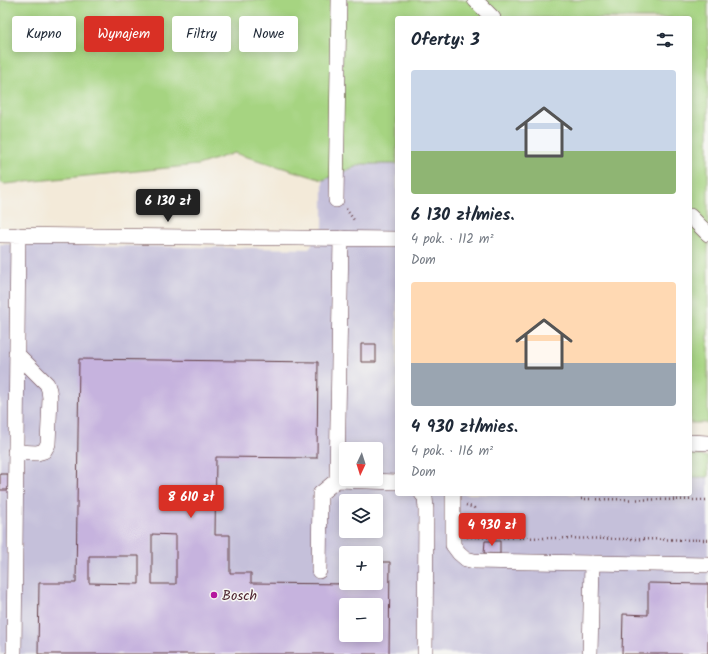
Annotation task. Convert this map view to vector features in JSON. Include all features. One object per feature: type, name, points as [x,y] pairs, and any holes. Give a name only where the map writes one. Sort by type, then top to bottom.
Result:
[{"type":"street","points":[[336,200],[339,0]]},
{"type":"street","points":[[475,0],[491,16]]},
{"type":"street","points":[[692,218],[708,234]]},
{"type":"street","points":[[0,235],[395,239]]},
{"type":"street","points":[[14,654],[18,235]]},
{"type":"street","points":[[337,480],[341,238]]},
{"type":"street","points":[[15,452],[37,453],[44,451],[48,444],[50,398],[50,390],[47,384],[16,353]]},
{"type":"street","points":[[692,442],[708,442]]},
{"type":"street","points":[[319,571],[320,494],[337,480],[395,482]]},
{"type":"street","points":[[424,496],[426,509],[425,654]]},
{"type":"street","points":[[454,496],[453,545],[466,559],[474,562],[708,565]]},
{"type":"street","points":[[590,654],[592,563]]},
{"type":"path","points":[[581,499],[708,500]]},
{"type":"path","points":[[473,537],[474,524]]},
{"type":"path","points":[[453,536],[708,540]]},
{"type":"shaded area","points":[[362,164],[395,164],[395,496],[692,496],[692,469],[708,469],[708,654],[0,654],[0,244],[309,249],[323,228],[323,180]]},
{"type":"green space","points":[[0,0],[708,0],[708,423],[692,423],[692,16],[395,16],[395,164],[362,164],[323,180],[234,153],[198,165],[5,184],[0,183]]},
{"type":"green space","points":[[692,454],[708,457],[708,477],[692,477]]},
{"type":"building","points":[[361,344],[376,344],[376,362],[361,362]]},
{"type":"building","points":[[79,359],[318,362],[317,458],[216,457],[215,535],[230,535],[230,573],[251,573],[251,583],[339,584],[339,590],[383,590],[383,562],[390,562],[389,654],[38,654],[39,583],[76,583]],"holes":[[[152,534],[176,535],[176,584],[152,584]],[[89,556],[139,556],[139,584],[89,583]]]},
{"type":"building","points":[[0,474],[8,474],[8,490],[0,490]]},
{"type":"building","points":[[485,541],[500,541],[500,554],[484,553]]},
{"type":"building","points":[[648,583],[708,584],[708,654],[622,654],[623,614],[648,615]]},
{"type":"place","name":"Bosch","points":[[214,595]]}]
